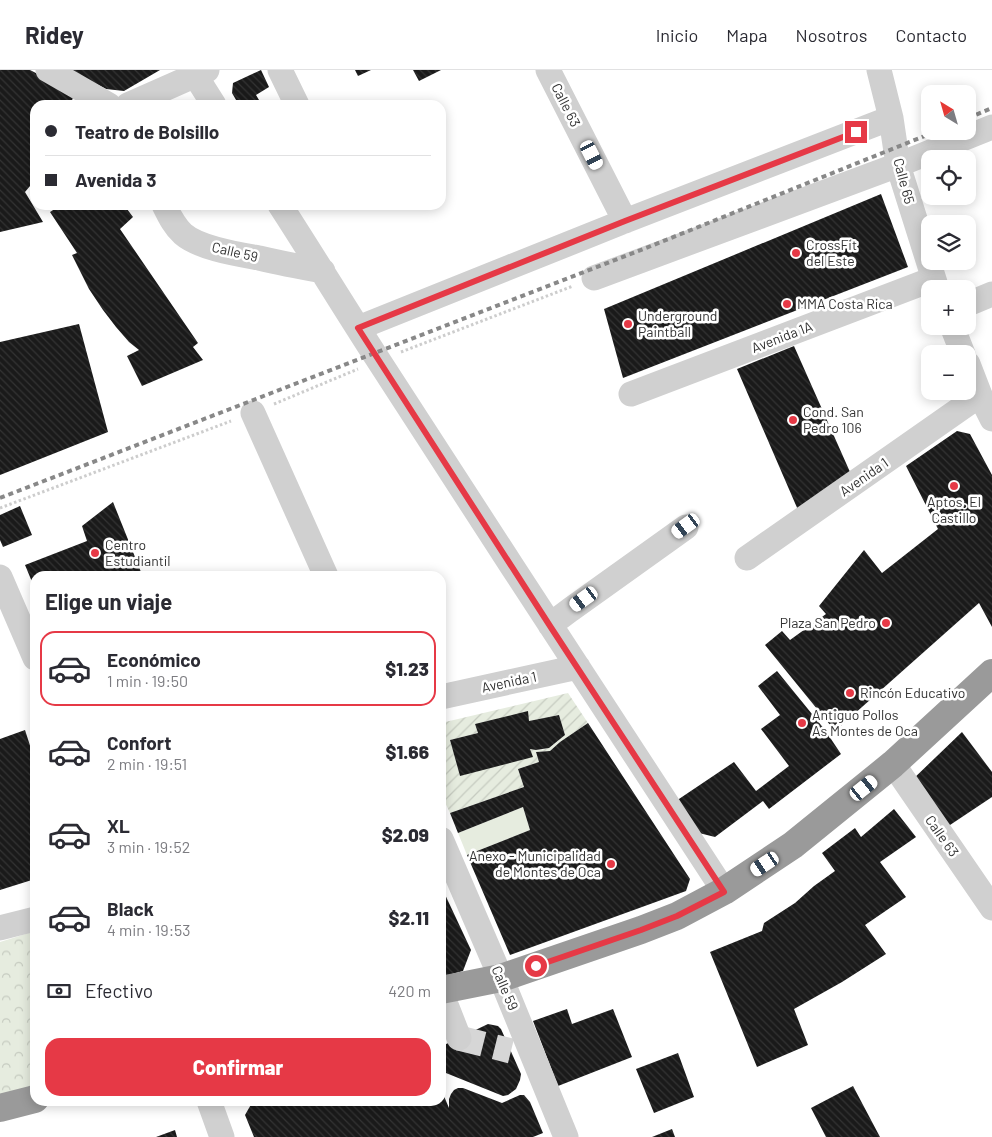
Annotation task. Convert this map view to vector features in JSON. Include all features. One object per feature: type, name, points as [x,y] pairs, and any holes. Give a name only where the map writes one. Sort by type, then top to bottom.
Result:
[{"type":"highway","points":[[446,990],[501,978],[641,930],[677,916],[724,892],[793,845],[892,764],[992,673]]},
{"type":"highway","points":[[0,1108],[30,1100]]},
{"type":"street","points":[[48,70],[101,100]]},
{"type":"street","points":[[280,70],[295,100]]},
{"type":"street","name":"Calle 63","points":[[548,70],[625,221]]},
{"type":"street","name":"Calle 65","points":[[879,70],[891,118],[898,165],[934,280]]},
{"type":"street","points":[[139,100],[198,72],[212,100]]},
{"type":"street","points":[[358,328],[625,221],[891,118]]},
{"type":"street","points":[[594,278],[898,165],[992,127]]},
{"type":"street","name":"Calle 59","points":[[166,210],[172,221],[182,233],[201,244],[233,253],[323,271]]},
{"type":"street","points":[[283,210],[550,626],[724,892]]},
{"type":"street","name":"Avenida 1A","points":[[631,394],[921,289]]},
{"type":"street","points":[[976,301],[992,294]]},
{"type":"street","points":[[976,385],[992,419]]},
{"type":"street","name":"Avenida 1","points":[[748,558],[980,395]]},
{"type":"street","points":[[253,413],[324,571]]},
{"type":"street","points":[[550,626],[686,526]]},
{"type":"street","points":[[0,577],[30,646]]},
{"type":"street","name":"Avenida 1","points":[[446,696],[578,667]]},
{"type":"street","name":"Calle 63","points":[[892,764],[992,908]]},
{"type":"street","name":"Calle 59","points":[[446,851],[501,978],[520,1049],[566,1137]]},
{"type":"street","points":[[0,928],[30,920]]},
{"type":"street","points":[[446,1004],[459,1038]]},
{"type":"street","points":[[211,1106],[222,1137]]},
{"type":"path","points":[[0,508],[253,413],[379,361],[594,278]]},
{"type":"green space","points":[[568,693],[588,723],[550,751],[536,752],[539,762],[518,769],[524,787],[450,813],[446,805],[446,722]],"holes":[[[527,712],[529,721],[559,715],[565,735],[553,745],[542,750],[530,749],[460,776],[450,740],[478,733],[475,724]]]},
{"type":"green space","points":[[523,807],[530,830],[467,855],[458,833]]},
{"type":"green space","points":[[30,933],[30,1089],[0,1098],[0,942]]},
{"type":"building","points":[[0,70],[30,70],[75,93],[72,100],[30,100],[30,186],[25,192],[30,200],[30,210],[36,210],[43,222],[0,232]]},
{"type":"building","points":[[69,70],[160,70],[124,91],[106,89]]},
{"type":"building","points":[[261,70],[269,87],[256,95],[259,100],[236,100],[232,93],[233,83]]},
{"type":"building","points":[[355,70],[371,70],[358,76]]},
{"type":"building","points":[[413,70],[441,70],[419,81]]},
{"type":"building","points":[[881,194],[908,267],[623,378],[604,309]]},
{"type":"building","points":[[53,210],[128,210],[133,217],[120,229],[198,343],[193,347],[203,360],[142,386],[127,356],[139,350],[116,327],[89,289],[72,255],[77,253],[50,212]]},
{"type":"building","points":[[79,324],[108,432],[0,475],[0,342]]},
{"type":"building","name":"Cond. San Pedro 106","points":[[794,346],[850,472],[798,510],[737,369]]},
{"type":"building","name":"Plaza San Pedro","points":[[957,431],[970,434],[992,475],[992,627],[979,603],[835,731],[765,645],[782,631],[790,640],[826,614],[819,606],[864,550],[882,573],[938,529],[906,466]]},
{"type":"building","name":"Centro Estudiantil","points":[[113,502],[141,571],[30,571],[30,577],[25,565],[87,541],[82,526]]},
{"type":"building","points":[[20,506],[32,535],[3,547],[0,540],[0,515]]},
{"type":"building","points":[[777,671],[825,730],[841,754],[769,809],[763,801],[715,837],[695,832],[673,803],[734,762],[756,791],[789,766],[761,729],[780,715],[758,686]]},
{"type":"building","points":[[528,711],[529,721],[559,715],[565,735],[549,748],[530,749],[533,757],[460,776],[450,740],[478,733],[475,724]]},
{"type":"building","points":[[588,723],[690,879],[686,891],[510,955],[467,855],[530,830],[523,807],[458,833],[450,813],[524,787],[518,769],[539,762],[536,752],[550,751]]},
{"type":"building","points":[[25,730],[30,746],[30,881],[0,890],[0,739]]},
{"type":"building","points":[[962,732],[992,772],[992,797],[944,829],[910,782]]},
{"type":"building","points":[[894,809],[916,837],[880,862],[906,897],[865,925],[886,954],[794,1009],[808,1045],[757,1067],[710,952],[762,931],[764,923],[795,903],[835,871],[822,853],[855,828],[861,837]]},
{"type":"building","points":[[446,897],[471,950],[463,971],[446,976]]},
{"type":"building","points":[[567,1009],[572,1024],[613,1009],[632,1057],[558,1086],[533,1021]]},
{"type":"building","points":[[488,1024],[498,1026],[521,1074],[516,1089],[503,1096],[446,1073],[446,1044]]},
{"type":"building","points":[[678,1053],[694,1097],[654,1113],[636,1069]]},
{"type":"building","points":[[853,1086],[880,1137],[826,1137],[811,1108]]},
{"type":"building","points":[[463,1088],[502,1103],[524,1095],[530,1102],[543,1133],[533,1137],[254,1137],[245,1115],[250,1106],[446,1106],[446,1101],[449,1108],[449,1099],[454,1090]]},
{"type":"building","points":[[672,1129],[675,1137],[652,1137]]},
{"type":"building","points":[[175,1130],[177,1137],[156,1137]]},
{"type":"tunnel","points":[[459,1038],[511,1051]]},
{"type":"railway","points":[[976,115],[992,108]]},
{"type":"railway","points":[[0,498],[646,248],[921,137]]},
{"type":"place","name":"CrossFit del Este","points":[[796,253]]},
{"type":"place","name":"MMA Costa Rica","points":[[787,304]]},
{"type":"place","name":"Underground Paintball","points":[[628,324]]},
{"type":"place","name":"Cond. San Pedro 106","points":[[793,420]]},
{"type":"place","name":"Aptos. El Castillo","points":[[954,486]]},
{"type":"place","name":"Centro Estudiantil","points":[[95,553]]},
{"type":"place","name":"Plaza San Pedro","points":[[886,623]]},
{"type":"place","name":"Rincón Educativo","points":[[850,693]]},
{"type":"place","name":"Antiguo Pollos As Montes de Oca","points":[[802,723]]},
{"type":"place","name":"Anexo - Municipalidad de Montes de Oca","points":[[611,864]]},
{"type":"route","points":[[536,966],[677,916],[724,892],[358,328],[625,221],[856,132]]}]
